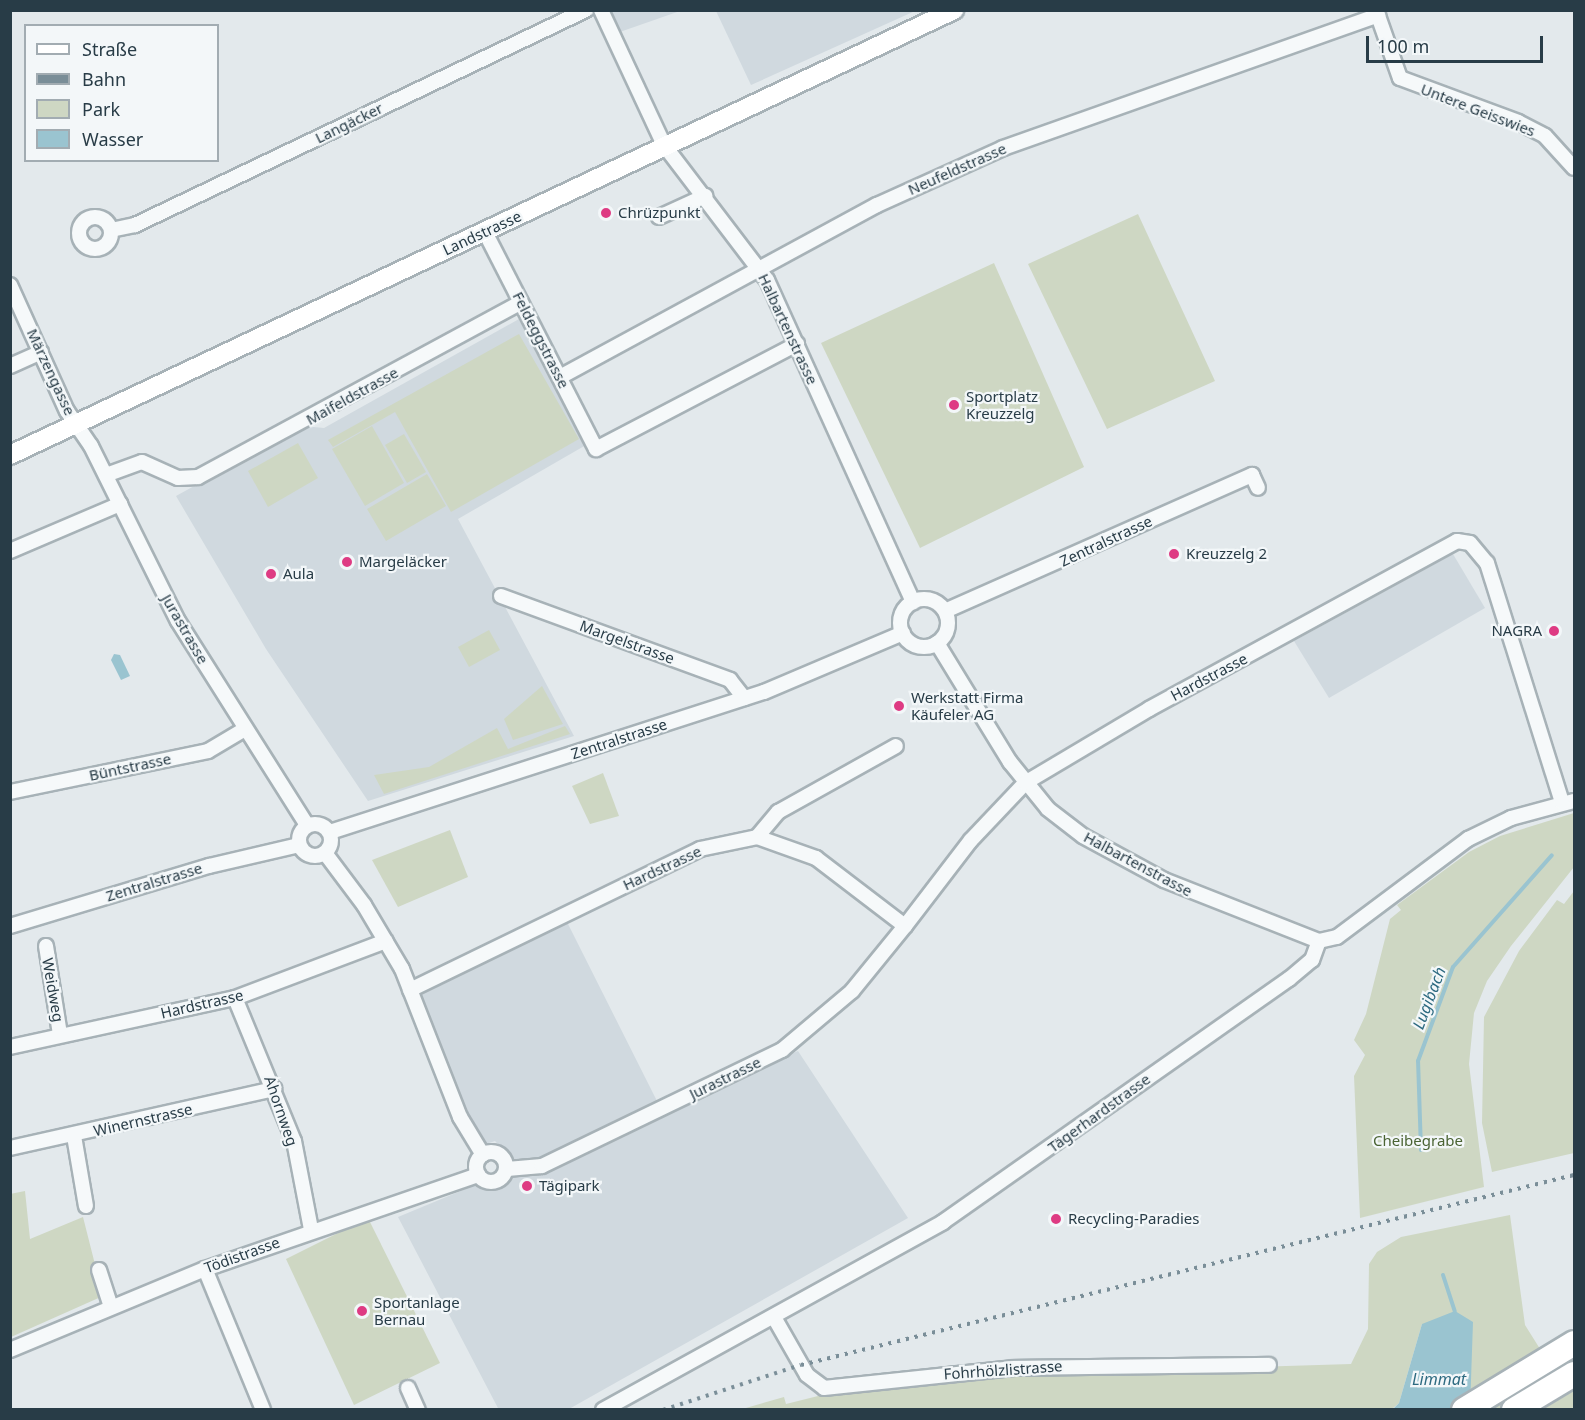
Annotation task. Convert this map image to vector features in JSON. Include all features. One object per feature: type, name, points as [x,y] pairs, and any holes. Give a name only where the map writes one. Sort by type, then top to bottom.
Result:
[{"type":"highway","points":[[1471,1405],[1575,1343]]},
{"type":"highway","points":[[1519,1407],[1575,1374]]},
{"type":"main road","name":"Landstrasse","points":[[10,455],[77,426],[664,145],[954,10]]},
{"type":"street","name":"Langäcker","points":[[111,230],[135,225],[586,10]]},
{"type":"street","name":"Halbartenstrasse","points":[[602,10],[664,145],[759,268],[797,344],[913,602]]},
{"type":"street","name":"Untere Geisswies","points":[[1377,13],[1400,78],[1518,122],[1545,136],[1575,168]]},
{"type":"street","name":"Neufeldstrasse","points":[[560,377],[877,205],[1003,148],[1377,13]]},
{"type":"street","points":[[659,217],[705,196]]},
{"type":"street","name":"Feldeggstrasse","points":[[485,232],[596,449],[797,344]]},
{"type":"street","name":"Märzengasse","points":[[10,285],[77,426]]},
{"type":"street","name":"Maifeldstrasse","points":[[106,475],[142,462],[178,478],[198,477],[521,302]]},
{"type":"street","points":[[10,366],[40,352]]},
{"type":"street","name":"Jurastrasse","points":[[77,426],[106,475],[178,621],[308,825]]},
{"type":"street","name":"Zentralstrasse","points":[[945,611],[1251,475],[1258,488]]},
{"type":"street","points":[[10,551],[120,504]]},
{"type":"street","name":"Hardstrasse","points":[[905,926],[971,840],[1025,783],[1149,709],[1458,541],[1470,543],[1487,563],[1568,802]]},
{"type":"street","name":"Margelstrasse","points":[[501,596],[730,680],[744,698]]},
{"type":"street","points":[[927,599],[945,611],[947,629],[937,643],[918,646],[903,633],[901,619],[913,602],[927,599]]},
{"type":"street","name":"Zentralstrasse","points":[[330,832],[744,698],[853,658],[903,633]]},
{"type":"street","name":"Halbartenstrasse","points":[[937,643],[1025,783],[1083,836],[1134,865],[1198,896],[1319,941]]},
{"type":"street","name":"Büntstrasse","points":[[10,792],[208,751],[245,729]]},
{"type":"street","points":[[896,746],[778,812],[757,837],[816,858],[905,926]]},
{"type":"street","points":[[1319,941],[1344,933],[1468,839],[1568,802]]},
{"type":"street","points":[[325,853],[312,856],[299,845],[308,825],[317,823],[330,832],[325,853],[386,941],[410,990],[460,1117],[483,1155],[478,1175]]},
{"type":"street","name":"Hardstrasse","points":[[410,990],[700,849],[757,837]]},
{"type":"street","name":"Zentralstrasse","points":[[10,926],[209,866],[299,845]]},
{"type":"street","name":"Jurastrasse","points":[[478,1175],[494,1183],[507,1169],[542,1166],[783,1050],[852,991],[905,926]]},
{"type":"street","name":"Hardstrasse","points":[[10,1047],[60,1034],[235,998],[386,941]]},
{"type":"street","name":"Tägerhardstrasse","points":[[603,1410],[776,1319],[1005,1180],[1289,979],[1312,960],[1319,941]]},
{"type":"street","name":"Weidweg","points":[[46,946],[60,1034]]},
{"type":"street","name":"Ahornweg","points":[[235,998],[275,1089],[294,1141],[311,1230]]},
{"type":"street","name":"Winernstrasse","points":[[10,1148],[74,1136],[275,1089]]},
{"type":"street","points":[[74,1136],[86,1206]]},
{"type":"street","points":[[483,1155],[497,1153],[507,1169]]},
{"type":"street","name":"Tödistrasse","points":[[10,1350],[111,1306],[205,1269],[311,1230],[478,1175]]},
{"type":"street","points":[[205,1269],[263,1410]]},
{"type":"street","points":[[99,1270],[111,1306]]},
{"type":"street","name":"Fohrhölzlistrasse","points":[[776,1319],[807,1376],[824,1388],[1025,1367],[1269,1365]]},
{"type":"street","points":[[408,1388],[418,1410]]},
{"type":"shaded area","points":[[607,11],[680,11],[617,33]]},
{"type":"shaded area","points":[[716,11],[915,11],[751,85]]},
{"type":"shaded area","name":"Margeläcker","points":[[519,319],[586,445],[458,519],[574,736],[368,801],[266,649],[176,496],[303,426],[324,428]]},
{"type":"shaded area","points":[[1453,554],[1485,608],[1329,698],[1294,641]]},
{"type":"shaded area","points":[[566,920],[659,1105],[616,1127],[798,1051],[908,1218],[569,1409],[499,1410],[398,1217],[528,1163],[516,1163],[495,1141],[483,1145],[415,994]]},
{"type":"green space","name":"Sportplatz Kreuzzelg","points":[[1138,214],[1215,381],[1107,429],[1028,264]]},
{"type":"green space","name":"Sportplatz Kreuzzelg","points":[[994,263],[1084,467],[920,548],[821,343]]},
{"type":"green space","points":[[519,334],[579,439],[451,512],[395,412],[333,447],[328,440]]},
{"type":"green space","points":[[372,426],[404,483],[365,506],[332,449]]},
{"type":"green space","points":[[404,434],[426,472],[407,483],[385,445]]},
{"type":"green space","points":[[298,443],[318,478],[268,507],[248,471]]},
{"type":"green space","points":[[427,474],[446,506],[386,541],[367,509]]},
{"type":"green space","points":[[489,630],[500,650],[469,667],[458,647]]},
{"type":"green space","points":[[542,686],[563,724],[513,740],[504,719]]},
{"type":"green space","points":[[565,726],[570,734],[384,794],[374,775],[429,767],[497,728],[508,749]]},
{"type":"green space","points":[[603,773],[619,816],[590,824],[572,786]]},
{"type":"green space","name":"Cheibegrabe","points":[[1574,813],[1574,867],[1511,946],[1487,981],[1474,1013],[1469,1064],[1484,1187],[1360,1218],[1354,1076],[1365,1055],[1354,1040],[1366,1014],[1390,919],[1401,910],[1397,905],[1469,852],[1500,836]]},
{"type":"green space","points":[[450,830],[468,877],[398,907],[372,860]]},
{"type":"green space","points":[[1574,891],[1574,1153],[1492,1172],[1482,1123],[1484,1017],[1519,951],[1557,900],[1564,904]]},
{"type":"green space","points":[[25,1191],[30,1239],[83,1217],[103,1296],[11,1337],[10,1194]]},
{"type":"green space","points":[[1510,1215],[1525,1325],[1552,1368],[1574,1371],[1574,1409],[1470,1409],[1422,1324],[1399,1403],[1392,1409],[739,1410],[784,1397],[786,1404],[838,1391],[980,1375],[1351,1364],[1368,1329],[1369,1264],[1377,1252],[1401,1237]]},
{"type":"green space","name":"Sportanlage Bernau","points":[[368,1218],[440,1363],[354,1405],[286,1259]]},
{"type":"water","points":[[114,654],[120,655],[130,676],[121,680],[111,660]]},
{"type":"water","name":"Limmat","points":[[1455,1311],[1473,1322],[1470,1409],[1392,1410],[1399,1403],[1422,1324]]},
{"type":"waterway","name":"Lugibach","points":[[1421,1150],[1418,1061],[1453,967],[1552,855]]},
{"type":"waterway","name":"Lugibach","points":[[1443,1275],[1455,1311]]},
{"type":"railway","points":[[663,1410],[801,1365],[1574,1175]]},
{"type":"place","name":"Chrüzpunkt","points":[[606,213]]},
{"type":"place","name":"Sportplatz Kreuzzelg","points":[[954,405]]},
{"type":"place","name":"Kreuzzelg 2","points":[[1174,554]]},
{"type":"place","name":"Margeläcker","points":[[347,562]]},
{"type":"place","name":"Aula","points":[[271,574]]},
{"type":"place","name":"NAGRA","points":[[1554,631]]},
{"type":"place","name":"Werkstatt Firma Käufeler AG","points":[[899,706]]},
{"type":"place","name":"Tägipark","points":[[527,1186]]},
{"type":"place","name":"Recycling-Paradies","points":[[1056,1219]]},
{"type":"place","name":"Sportanlage Bernau","points":[[362,1311]]}]
